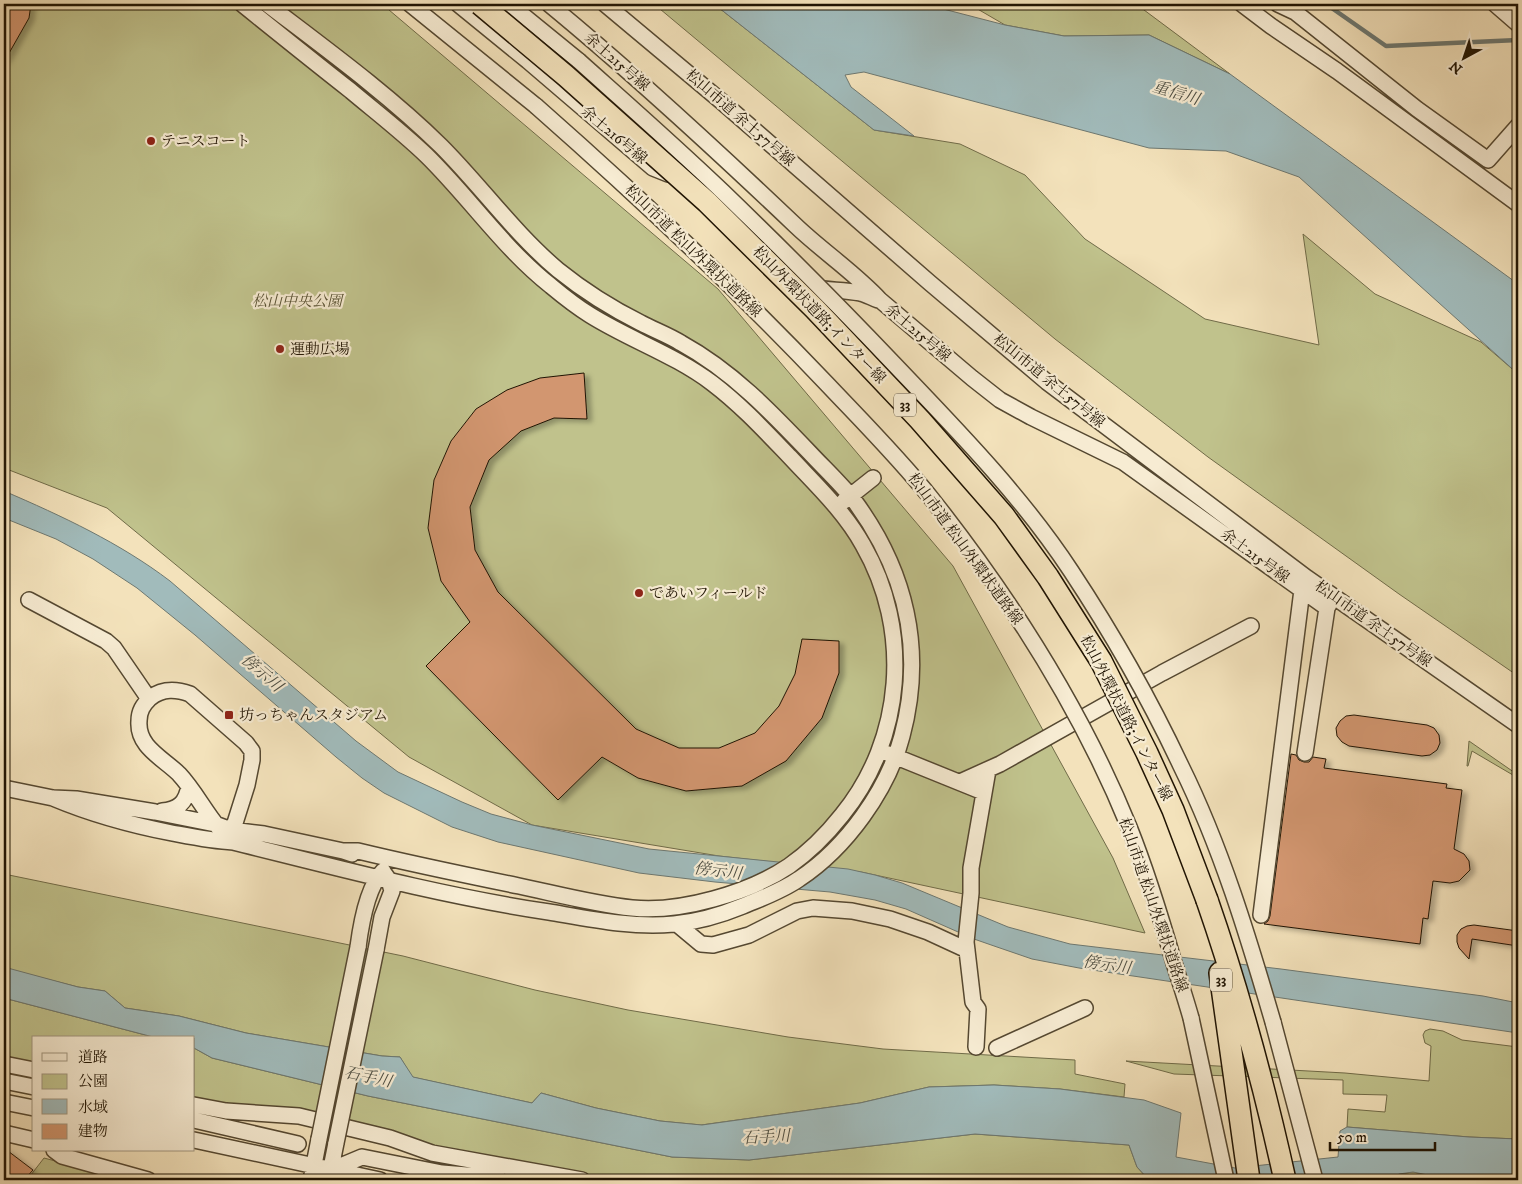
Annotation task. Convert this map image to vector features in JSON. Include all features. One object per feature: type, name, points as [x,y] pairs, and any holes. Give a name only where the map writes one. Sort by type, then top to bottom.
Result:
[{"type":"highway","name":"松山外環状道路;インター線","points":[[480,4],[566,76],[707,202],[815,310],[907,406],[1004,516],[1048,577],[1101,661],[1173,810],[1229,963],[1256,1054],[1284,1180]]},
{"type":"highway","name":"33","points":[[1207,900],[1224,994],[1249,1180]]},
{"type":"highway","points":[[1256,1054],[1296,1180]]},
{"type":"street","points":[[242,4],[395,127],[424,153],[449,178],[520,259],[551,286],[590,315],[638,341],[672,356],[711,382],[739,405],[837,506],[863,544],[876,570],[885,596],[891,619],[894,643],[895,680],[890,715],[881,751],[868,778],[852,803],[824,836],[787,868],[760,882],[718,898],[668,908],[636,908],[582,899],[358,851],[343,851]]},
{"type":"street","points":[[4,788],[53,798],[76,799],[155,812],[348,870],[383,876],[428,890],[506,906],[635,925],[677,924],[723,914],[770,895],[798,880],[823,861],[842,842],[882,787],[897,758],[907,719],[912,682],[908,617],[892,564],[878,536],[850,496],[750,392],[720,368],[680,342],[645,326],[599,301],[561,272],[532,247],[461,167],[428,134],[406,114],[267,4]]},
{"type":"street","name":"松山市道 松山外環状道路線","points":[[410,4],[536,106],[671,228],[788,343],[906,469],[931,498],[977,560],[1041,655],[1074,713],[1129,827],[1149,882],[1191,1018],[1226,1180]]},
{"type":"street","name":"余土216号線","points":[[458,4],[653,168],[669,174],[682,174],[692,179],[806,286],[859,293],[880,300]]},
{"type":"street","points":[[509,4],[579,61],[722,190],[830,297],[978,454],[1025,510],[1070,569],[1124,655],[1182,767],[1218,854],[1243,925],[1273,1022],[1315,1180]]},
{"type":"street","name":"余土215号線","points":[[549,4],[668,107],[804,233],[868,287],[880,300],[1000,400],[1123,462],[1330,602]]},
{"type":"street","name":"松山市道 余土57号線","points":[[605,4],[721,101],[1047,382],[1305,584]]},
{"type":"street","points":[[1242,4],[1345,76],[1518,204]]},
{"type":"street","points":[[1278,4],[1295,12],[1416,109],[1488,160],[1518,126]]},
{"type":"street","points":[[1495,4],[1518,24]]},
{"type":"street","points":[[837,506],[873,478]]},
{"type":"street","points":[[1261,915],[1305,584]]},
{"type":"street","points":[[29,600],[106,641],[114,648],[149,699]]},
{"type":"street","points":[[1305,753],[1330,602]]},
{"type":"street","name":"松山市道 余土57号線","points":[[1330,602],[1518,725]]},
{"type":"street","points":[[960,782],[988,770],[1060,732],[1162,672],[1251,626]]},
{"type":"street","points":[[167,690],[178,690],[190,694],[246,743],[252,751],[244,799],[235,823],[224,834],[179,774],[142,740],[138,729],[139,713],[149,699],[167,690]]},
{"type":"street","points":[[881,751],[983,792]]},
{"type":"street","points":[[976,1047],[978,1009],[973,1002],[966,946],[971,868],[988,770]]},
{"type":"street","points":[[155,812],[174,810],[182,804],[189,786]]},
{"type":"street","points":[[53,798],[77,808],[141,827],[224,834],[264,834],[343,851],[369,861],[383,876],[392,891],[382,917],[330,1175]]},
{"type":"street","points":[[244,799],[247,820],[264,834]]},
{"type":"street","points":[[312,1173],[370,895],[383,876],[403,862]]},
{"type":"street","points":[[348,870],[364,881],[370,895]]},
{"type":"street","points":[[382,917],[400,896],[428,890]]},
{"type":"street","points":[[677,924],[701,944],[713,945],[749,935],[797,911],[813,908],[852,911],[890,919],[966,946]]},
{"type":"street","points":[[996,1048],[1085,1008]]},
{"type":"street","points":[[4,1064],[32,1070]]},
{"type":"street","points":[[4,1081],[32,1087]]},
{"type":"street","points":[[4,1102],[32,1108]]},
{"type":"street","points":[[195,1105],[226,1111],[294,1116],[390,1138],[432,1153],[582,1180]]},
{"type":"street","points":[[195,1120],[298,1144]]},
{"type":"street","points":[[4,1134],[32,1140]]},
{"type":"street","points":[[195,1140],[284,1158],[312,1173],[380,1180]]},
{"type":"street","points":[[57,1152],[62,1156],[148,1180]]},
{"type":"street","points":[[330,1175],[362,1157],[442,1172],[500,1180]]},
{"type":"green space","name":"松山中央公園","points":[[4,4],[382,4],[718,289],[953,566],[1113,858],[1145,933],[861,872],[719,856],[532,825],[409,757],[107,508],[4,468]]},
{"type":"green space","points":[[654,4],[714,4],[874,130],[960,144],[1025,175],[1085,239],[1205,319],[1319,345],[1303,234],[1375,294],[1481,342],[1518,374],[1518,676],[1399,594],[1208,457],[1055,339]]},
{"type":"green space","points":[[969,4],[1136,4],[1230,74],[1149,35],[1064,36],[1005,25]]},
{"type":"green space","points":[[1469,741],[1518,775],[1518,778],[1472,751],[1467,766]]},
{"type":"green space","points":[[4,874],[403,956],[535,990],[628,1010],[788,1037],[883,1049],[1075,1060],[1075,1074],[1125,1084],[1124,1097],[1060,1089],[994,1085],[929,1087],[860,1103],[701,1125],[660,1121],[596,1108],[541,1093],[532,1103],[412,1077],[400,1057],[382,1056],[246,1033],[179,1016],[125,1008],[105,991],[78,987],[7,969],[4,967]]},
{"type":"green space","points":[[4,998],[149,1036],[32,1036],[32,1063],[4,1057]]},
{"type":"green space","points":[[1430,1029],[1443,1031],[1462,1040],[1518,1047],[1518,1139],[1347,1127],[1348,1109],[1385,1112],[1387,1095],[1343,1094],[1343,1080],[1174,1074],[1126,1061],[1345,1073],[1429,1081],[1431,1046],[1425,1043],[1423,1035],[1425,1031]]},
{"type":"green space","points":[[195,1049],[212,1058],[368,1096],[672,1157],[749,1160],[975,1134],[1129,1145],[1137,1167],[1149,1180],[613,1180],[425,1145],[389,1132],[304,1109],[224,1106],[195,1099]]},
{"type":"green space","points":[[44,1158],[127,1180],[27,1180]]},
{"type":"green space","points":[[1413,1172],[1447,1179],[1485,1180],[1391,1180],[1399,1174]]},
{"type":"water","name":"重信川","points":[[714,4],[924,4],[1005,25],[1064,36],[1149,35],[1230,74],[1518,284],[1518,374],[1299,177],[1226,151],[1149,148],[864,72],[845,75],[851,87],[914,136],[874,130]]},
{"type":"water","name":"傍示川","points":[[4,491],[90,531],[151,567],[170,581],[356,741],[398,772],[491,814],[532,825],[649,849],[848,869],[875,875],[902,883],[1008,927],[1070,944],[1281,969],[1483,996],[1518,1003],[1518,1033],[1079,968],[1032,959],[974,939],[906,909],[875,900],[830,892],[639,873],[498,842],[452,827],[384,793],[362,778],[195,635],[137,588],[93,559],[56,539],[4,518]]},
{"type":"water","name":"石手川","points":[[4,967],[78,987],[105,991],[125,1008],[179,1016],[246,1033],[382,1056],[400,1057],[413,1077],[532,1103],[541,1093],[596,1108],[660,1121],[702,1125],[860,1103],[929,1087],[994,1085],[1060,1089],[1144,1100],[1181,1113],[1176,1157],[1235,1168],[1338,1157],[1340,1131],[1347,1127],[1518,1139],[1518,1174],[1507,1180],[1447,1179],[1413,1172],[1399,1174],[1391,1180],[1149,1180],[1137,1167],[1129,1145],[975,1134],[749,1160],[672,1157],[368,1096],[212,1058],[195,1049],[195,1036],[149,1036],[4,998]]},
{"type":"building","points":[[4,4],[31,4],[29,18],[4,62]]},
{"type":"building","points":[[584,373],[587,419],[554,418],[521,431],[489,460],[470,507],[475,550],[498,592],[636,729],[679,748],[719,748],[755,733],[779,706],[795,674],[802,639],[839,641],[839,673],[822,718],[786,761],[742,786],[686,791],[638,778],[602,757],[558,800],[426,666],[470,622],[441,581],[428,528],[434,480],[451,441],[476,409],[507,390],[540,378]]},
{"type":"building","points":[[1354,715],[1427,725],[1434,728],[1439,735],[1440,743],[1437,750],[1430,755],[1422,756],[1349,746],[1337,736],[1336,728],[1346,716]]},
{"type":"building","points":[[1291,754],[1296,755],[1299,760],[1304,762],[1309,762],[1313,757],[1326,759],[1324,768],[1447,784],[1446,788],[1462,790],[1454,849],[1464,854],[1469,861],[1470,870],[1459,881],[1450,883],[1433,881],[1428,919],[1423,918],[1420,944],[1264,924],[1270,916]]},
{"type":"building","points":[[1474,925],[1518,931],[1518,946],[1472,939],[1469,959],[1459,948],[1457,935],[1461,929]]},
{"type":"building","points":[[4,1148],[33,1170],[24,1180],[4,1180]]},
{"type":"waterway","points":[[1326,4],[1386,46],[1518,40]]},
{"type":"place","name":"テニスコート","points":[[151,141]]},
{"type":"place","name":"運動広場","points":[[280,349]]},
{"type":"place","name":"であいフィールド","points":[[639,593]]},
{"type":"place","name":"坊っちゃんスタジアム","points":[[229,715]]}]
